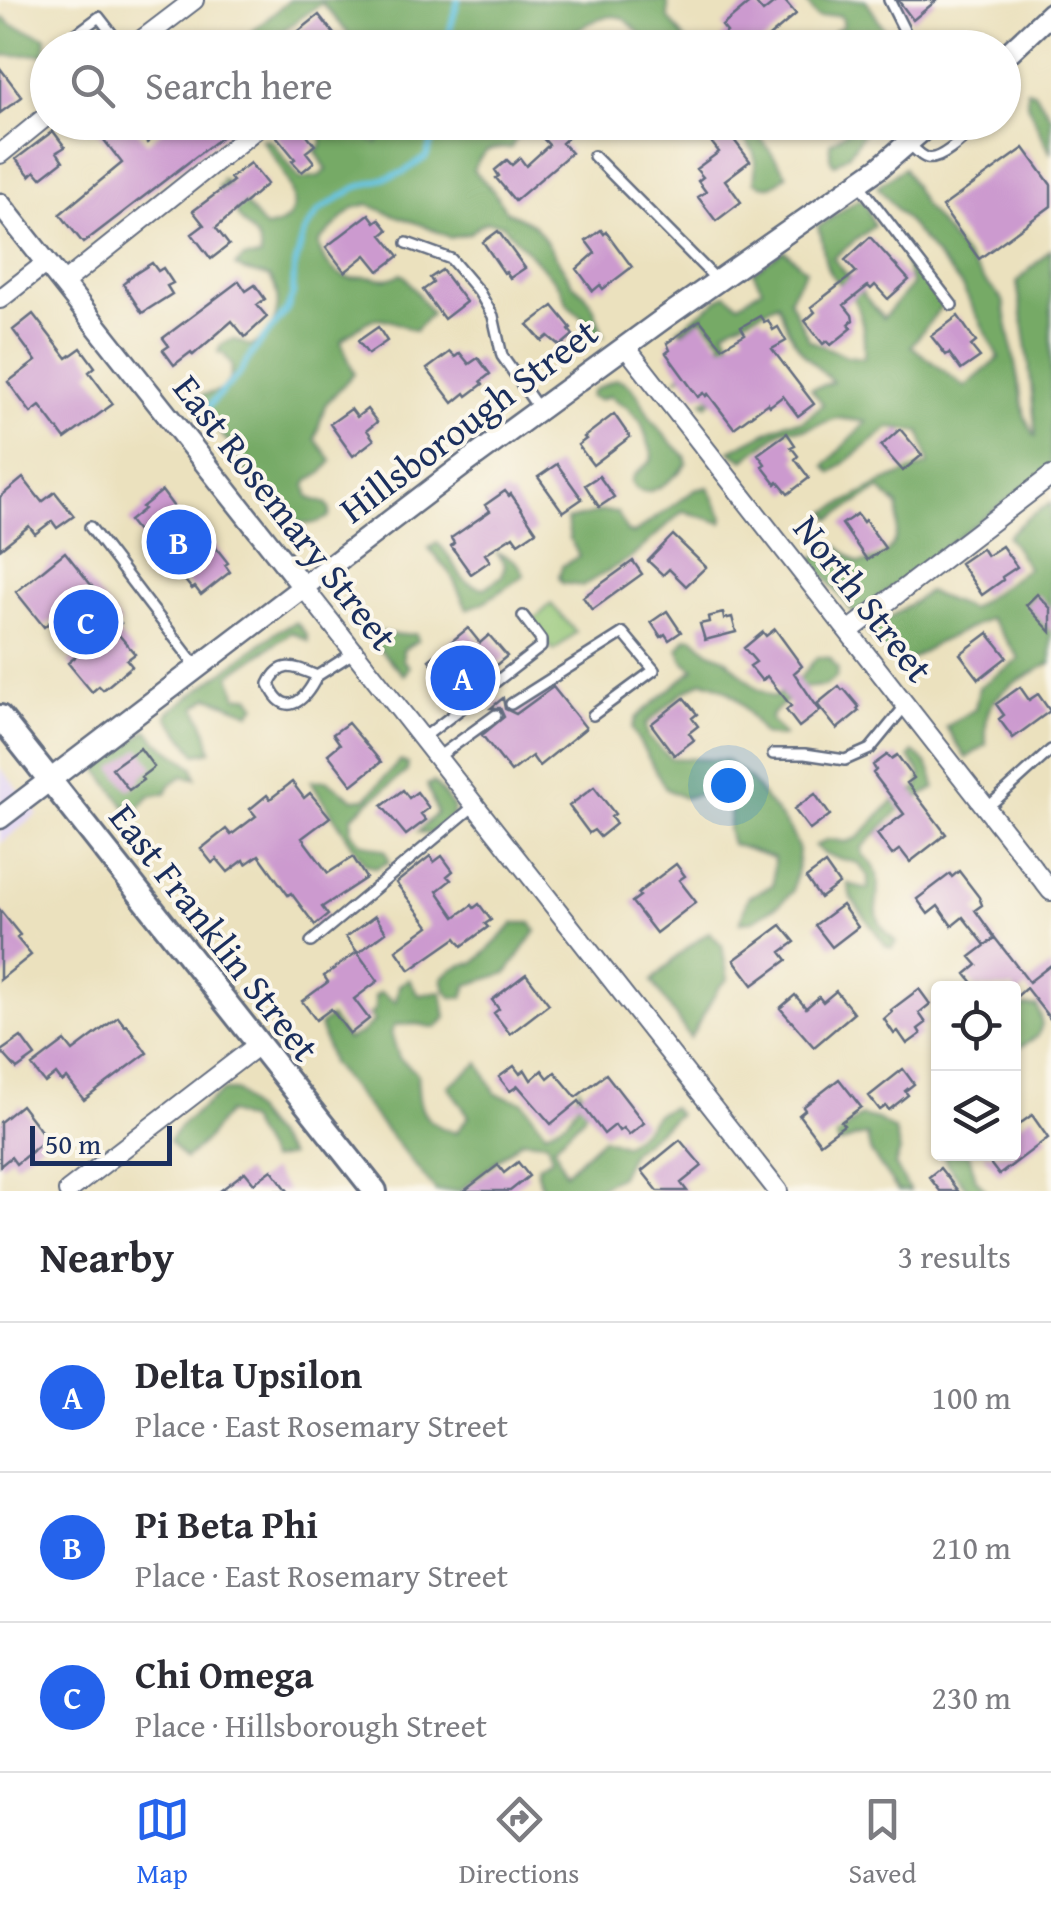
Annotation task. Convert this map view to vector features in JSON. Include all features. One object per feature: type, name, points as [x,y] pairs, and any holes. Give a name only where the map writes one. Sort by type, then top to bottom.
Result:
[{"type":"main road","name":"East Franklin Street","points":[[0,717],[375,1191]]},
{"type":"street","points":[[155,30],[194,0]]},
{"type":"street","points":[[1021,41],[1051,14]]},
{"type":"street","points":[[0,154],[30,130]]},
{"type":"street","points":[[62,284],[243,140]]},
{"type":"street","name":"Hillsborough Street","points":[[0,818],[539,409],[911,140]]},
{"type":"street","name":"East Rosemary Street","points":[[0,204],[778,1191]]},
{"type":"street","points":[[0,299],[46,263]]},
{"type":"street","name":"North Street","points":[[625,346],[1051,891]]},
{"type":"street","points":[[849,631],[1051,476]]},
{"type":"street","points":[[68,1191],[259,1044]]},
{"type":"lane","points":[[889,0],[904,30]]},
{"type":"lane","points":[[81,30],[98,17],[108,30]]},
{"type":"lane","points":[[908,143],[932,160],[960,140]]},
{"type":"lane","points":[[594,156],[717,280]]},
{"type":"lane","points":[[858,182],[952,305]]},
{"type":"lane","points":[[407,242],[451,258],[479,292],[493,316],[502,356],[539,409]]},
{"type":"lane","points":[[90,527],[198,668]]},
{"type":"lane","points":[[421,740],[540,647],[541,640],[524,616]]},
{"type":"lane","points":[[511,704],[623,632],[654,670],[593,715]]},
{"type":"lane","points":[[317,676],[288,666],[272,676],[269,684],[282,704],[298,702],[310,691],[317,676],[353,653]]},
{"type":"lane","points":[[774,754],[845,760],[870,749],[906,705]]},
{"type":"lane","points":[[436,758],[496,715]]},
{"type":"lane","points":[[986,808],[1051,750]]},
{"type":"lane","points":[[311,942],[474,806]]},
{"type":"shaded area","points":[[0,767],[38,814],[0,844]]},
{"type":"green space","points":[[290,0],[668,0],[668,17],[678,30],[636,30],[615,16],[578,30],[345,30],[322,3],[284,30],[254,30]]},
{"type":"green space","points":[[805,0],[866,0],[885,30],[837,30],[843,26],[839,15],[817,17]]},
{"type":"green space","points":[[4,18],[30,31],[30,55],[0,56],[0,20]]},
{"type":"green space","points":[[1027,90],[1034,92],[1051,116],[1051,154],[1027,104]]},
{"type":"green space","points":[[262,140],[273,143],[300,179],[319,176],[327,170],[315,150],[321,148],[322,140],[515,140],[511,148],[487,151],[473,170],[506,211],[533,224],[542,235],[573,284],[593,306],[604,336],[588,328],[568,305],[559,285],[502,224],[487,222],[470,233],[450,238],[368,204],[353,208],[319,242],[324,259],[339,274],[350,278],[405,276],[431,313],[415,331],[376,319],[341,341],[354,373],[325,405],[315,439],[332,461],[306,486],[309,498],[327,504],[329,517],[306,524],[282,516],[273,494],[245,470],[233,446],[209,423],[198,399],[222,390],[230,379],[232,366],[218,352],[221,345],[233,339],[250,346],[259,341],[272,325],[277,306],[270,277],[235,266],[244,258],[261,257],[259,244],[233,207],[222,199],[218,186],[225,180],[265,228],[282,223],[291,214],[291,190]]},
{"type":"green space","points":[[762,140],[787,175],[772,186],[754,182],[754,154],[746,142]]},
{"type":"green space","points":[[834,140],[859,140],[834,165],[830,143]]},
{"type":"green space","points":[[904,168],[923,204],[1003,300],[1025,417],[1036,438],[1017,282],[1051,249],[1051,467],[855,615],[811,559],[837,546],[858,563],[880,557],[896,537],[898,506],[879,489],[831,519],[827,512],[929,464],[920,432],[890,427],[832,473],[825,466],[866,422],[837,418],[805,429],[784,429],[744,460],[730,451],[787,422],[803,421],[823,404],[811,389],[833,382],[799,347],[778,303],[724,330],[747,369],[707,405],[703,402],[740,373],[718,351],[676,379],[723,342],[702,318],[682,331],[678,329],[726,294],[739,304],[762,288],[753,272],[784,250],[806,270],[789,299],[809,340],[846,356],[864,358],[860,314],[852,297],[827,268],[818,227],[859,199],[866,204],[874,226],[833,258],[883,318],[912,285],[903,257],[945,302],[911,346],[965,387],[999,358],[961,285],[877,186]]},
{"type":"green space","points":[[616,379],[634,390],[656,425],[685,456],[687,463],[682,469],[651,491],[636,488],[631,481],[651,461],[641,422],[609,396],[600,400],[590,397],[592,391]]},
{"type":"green space","points":[[708,487],[723,517],[722,523],[683,511],[632,557],[582,586],[562,583],[562,566],[579,556],[570,539],[567,520],[604,511],[617,513],[627,532],[633,534],[695,490]]},
{"type":"green space","points":[[1051,503],[1051,663],[1015,683],[992,703],[986,745],[966,758],[946,727],[975,709],[979,687],[1020,659],[990,618],[900,666],[867,633],[928,592],[970,609],[1028,568],[1007,536]]},
{"type":"green space","points":[[437,543],[462,577],[475,586],[485,588],[502,576],[505,564],[497,553],[514,560],[524,575],[483,603],[467,609],[451,575],[429,548]]},
{"type":"green space","points":[[551,604],[576,632],[554,651],[530,623]]},
{"type":"green space","points":[[296,622],[308,641],[292,632],[230,675],[237,697],[250,696],[256,705],[250,713],[209,697],[196,707],[211,751],[196,754],[167,716],[169,712],[279,630]]},
{"type":"green space","points":[[370,630],[416,634],[418,640],[403,650],[403,660],[409,667],[404,675],[375,645]]},
{"type":"green space","points":[[693,637],[773,697],[791,689],[817,657],[830,658],[838,670],[836,678],[825,686],[801,688],[772,714],[771,720],[784,735],[777,737],[763,734],[733,694],[703,681],[682,693],[646,724],[648,737],[670,758],[726,760],[748,777],[790,830],[799,850],[792,892],[752,921],[740,922],[748,897],[773,885],[774,858],[732,844],[728,830],[731,808],[720,799],[704,794],[684,798],[666,789],[632,729],[636,718],[694,669],[678,649],[686,638]]},
{"type":"green space","points":[[148,730],[193,767],[196,778],[182,776],[166,793],[149,796],[136,816],[99,771],[101,763]]},
{"type":"green space","points":[[913,752],[928,767],[935,788],[902,807],[862,848],[876,871],[877,914],[896,942],[892,948],[886,946],[851,898],[848,884],[868,889],[868,876],[858,863],[826,855],[815,846],[828,839],[846,842],[858,838],[892,802],[918,788],[921,774],[909,757]]},
{"type":"green space","points":[[400,761],[408,764],[407,771],[352,816],[351,831],[360,842],[386,851],[389,862],[376,868],[365,864],[311,781],[326,780],[354,799],[366,798]]},
{"type":"green space","points":[[434,782],[454,808],[452,816],[430,834],[418,832],[437,813],[427,785]]},
{"type":"green space","points":[[515,923],[531,923],[536,931],[507,973],[467,985],[463,998],[451,997],[442,978],[457,967],[475,963]]},
{"type":"green space","points":[[709,932],[722,945],[728,979],[719,987],[690,1038],[652,981]]},
{"type":"green space","points":[[409,979],[418,995],[442,992],[446,1018],[436,1028],[395,1025],[391,1033],[399,1058],[417,1073],[423,1112],[444,1129],[456,1133],[469,1116],[448,1086],[479,1063],[496,1094],[523,1102],[546,1132],[567,1120],[578,1104],[579,1088],[586,1099],[584,1116],[554,1146],[565,1173],[603,1138],[624,1145],[656,1114],[672,1107],[678,1115],[632,1151],[620,1176],[592,1191],[543,1191],[537,1173],[538,1165],[552,1158],[547,1142],[522,1140],[460,1191],[436,1191],[331,1063],[320,1025],[330,1017],[347,1040],[362,1033],[374,1021],[370,1014],[375,1010],[375,996],[380,992],[396,1002],[399,985]]},
{"type":"green space","points":[[1037,1006],[1042,1024],[1038,1036],[1021,1047],[1021,1008]]},
{"type":"green space","points":[[223,1091],[237,1091],[289,1156],[270,1160],[248,1121],[227,1112],[185,1159],[169,1141],[183,1123]]},
{"type":"green space","points":[[861,1116],[878,1120],[895,1131],[900,1151],[895,1165],[910,1191],[898,1191],[870,1151],[867,1135],[839,1144],[836,1137]]},
{"type":"green space","points":[[946,1161],[971,1161],[976,1179],[986,1191],[969,1191]]},
{"type":"building","points":[[753,0],[763,12],[784,0],[796,14],[777,30],[725,30],[722,26]]},
{"type":"building","points":[[898,0],[937,0],[913,20]]},
{"type":"building","points":[[319,15],[331,30],[300,30]]},
{"type":"building","points":[[0,68],[22,97],[0,113]]},
{"type":"building","points":[[41,140],[60,140],[65,147],[57,152],[63,161],[41,178],[35,171],[30,176],[16,159]]},
{"type":"building","points":[[104,140],[217,140],[83,243],[60,214],[122,163]]},
{"type":"building","points":[[280,140],[311,140],[315,145],[306,152],[314,162],[302,172],[292,161],[295,159]]},
{"type":"building","points":[[544,140],[565,140],[562,143],[571,153],[515,201],[496,178],[499,176],[495,170],[507,160],[512,165],[520,158],[526,166],[549,145]]},
{"type":"building","points":[[734,140],[750,161],[725,180],[741,202],[716,221],[698,197],[706,192],[698,181],[703,177],[696,169],[719,152],[712,143]]},
{"type":"building","points":[[1024,148],[1051,185],[1051,206],[979,259],[942,207]]},
{"type":"building","points":[[250,163],[267,184],[216,228],[229,245],[211,259],[192,234],[204,225],[193,211]]},
{"type":"building","points":[[369,214],[388,230],[382,235],[399,256],[379,271],[366,255],[345,272],[326,247]]},
{"type":"building","points":[[601,230],[632,267],[603,289],[600,285],[593,291],[577,269],[595,253],[586,241]]},
{"type":"building","points":[[498,231],[525,268],[510,278],[483,242]]},
{"type":"building","points":[[870,237],[909,280],[888,299],[875,285],[871,289],[868,286],[844,305],[852,315],[852,328],[831,345],[827,341],[823,344],[805,321],[815,312],[811,307],[856,272],[845,260]]},
{"type":"building","points":[[152,263],[158,271],[163,268],[173,283],[167,286],[172,294],[142,313],[123,284]]},
{"type":"building","points":[[442,270],[466,302],[444,319],[423,290],[433,283],[430,278]]},
{"type":"building","points":[[239,281],[246,291],[255,285],[265,299],[257,305],[267,317],[245,337],[232,321],[193,355],[191,352],[174,365],[163,350],[169,346],[163,338]]},
{"type":"building","points":[[553,306],[573,335],[560,346],[548,336],[542,341],[528,325]]},
{"type":"building","points":[[33,314],[67,358],[81,348],[95,367],[89,372],[113,404],[65,439],[40,406],[31,413],[8,382],[36,361],[13,330]]},
{"type":"building","points":[[760,316],[764,322],[768,320],[773,330],[778,327],[786,341],[772,349],[814,404],[798,416],[783,396],[734,428],[708,394],[698,397],[666,353],[670,350],[667,343],[700,320],[722,347],[745,334],[741,327]]},
{"type":"building","points":[[958,316],[976,342],[971,346],[980,357],[961,370],[931,336]]},
{"type":"building","points":[[378,327],[387,341],[368,354],[358,341]]},
{"type":"building","points":[[450,352],[455,357],[460,353],[469,364],[478,358],[490,374],[481,381],[483,384],[453,403],[427,369]]},
{"type":"building","points":[[351,409],[357,417],[367,409],[377,422],[367,430],[374,440],[353,456],[330,424]]},
{"type":"building","points":[[614,414],[630,437],[593,465],[578,445]]},
{"type":"building","points":[[900,429],[922,455],[903,471],[881,446]]},
{"type":"building","points":[[787,433],[795,445],[791,447],[798,456],[795,459],[809,478],[788,494],[762,466],[765,464],[758,454]]},
{"type":"building","points":[[557,464],[582,499],[563,512],[538,477]]},
{"type":"building","points":[[599,476],[614,497],[599,507],[585,485]]},
{"type":"building","points":[[23,478],[42,502],[55,492],[74,516],[57,528],[52,521],[35,534],[29,526],[0,549],[0,497]]},
{"type":"building","points":[[162,491],[193,537],[202,530],[228,563],[225,565],[230,572],[201,595],[178,572],[171,578],[129,521]]},
{"type":"building","points":[[505,491],[536,531],[518,543],[513,536],[485,554],[490,561],[471,574],[451,546],[451,538],[490,511],[485,505]]},
{"type":"building","points":[[857,514],[885,548],[867,560],[842,524]]},
{"type":"building","points":[[673,535],[706,567],[686,586],[669,569],[663,575],[648,561]]},
{"type":"building","points":[[1002,546],[1017,567],[982,595],[960,563],[982,548],[987,556]]},
{"type":"building","points":[[65,552],[121,623],[114,629],[135,654],[127,660],[132,666],[103,690],[99,686],[92,692],[68,663],[79,654],[52,620],[44,627],[16,592]]},
{"type":"building","points":[[633,561],[642,574],[592,610],[583,597]]},
{"type":"building","points":[[1037,594],[1051,609],[1051,632],[1026,605]]},
{"type":"building","points":[[667,611],[681,632],[669,640],[665,634],[661,637],[651,622]]},
{"type":"building","points":[[723,613],[724,619],[732,617],[736,632],[705,640],[700,624]]},
{"type":"building","points":[[468,628],[480,643],[489,635],[507,656],[459,696],[429,660]]},
{"type":"building","points":[[775,629],[802,666],[794,673],[820,711],[799,727],[786,710],[791,706],[767,676],[762,681],[750,666],[756,662],[744,648],[763,632],[766,636]]},
{"type":"building","points":[[988,633],[1007,657],[979,679],[960,654]]},
{"type":"building","points":[[839,686],[859,711],[837,729],[817,704]]},
{"type":"building","points":[[553,687],[586,728],[539,766],[532,756],[511,772],[482,735],[504,717],[500,708],[491,708],[503,698],[505,709],[516,714]]},
{"type":"building","points":[[1020,687],[1029,700],[1038,694],[1050,711],[1013,738],[999,719],[1004,715],[996,704]]},
{"type":"building","points":[[684,698],[697,714],[692,718],[698,726],[689,733],[694,740],[674,755],[651,724]]},
{"type":"building","points":[[348,723],[381,762],[352,785],[328,754],[340,744],[333,734]]},
{"type":"building","points":[[140,748],[154,767],[129,790],[112,768]]},
{"type":"building","points":[[887,755],[891,759],[897,755],[914,778],[907,783],[946,834],[910,862],[900,849],[892,855],[877,834],[904,814],[873,773],[873,765]]},
{"type":"building","points":[[292,782],[304,798],[310,793],[330,817],[302,838],[328,873],[353,857],[366,878],[322,907],[328,915],[315,925],[259,855],[228,872],[217,859],[212,863],[201,849],[226,829],[231,835],[256,816],[250,809]]},
{"type":"building","points":[[594,787],[615,814],[611,817],[616,824],[600,837],[594,830],[589,833],[569,806]]},
{"type":"building","points":[[403,790],[409,798],[417,792],[429,808],[421,814],[426,820],[406,835],[382,806]]},
{"type":"building","points":[[815,794],[830,815],[810,830],[794,809]]},
{"type":"building","points":[[430,856],[434,862],[442,856],[453,871],[447,876],[451,880],[437,891],[455,917],[479,904],[491,920],[485,924],[488,927],[462,946],[456,938],[410,970],[396,950],[429,926],[396,883]]},
{"type":"building","points":[[676,864],[685,876],[679,880],[696,902],[656,933],[632,902]]},
{"type":"building","points":[[825,864],[839,884],[820,898],[806,878]]},
{"type":"building","points":[[959,871],[979,897],[982,905],[975,910],[995,938],[985,945],[963,917],[952,926],[938,906],[928,914],[917,899]]},
{"type":"building","points":[[842,905],[858,927],[832,947],[815,925]]},
{"type":"building","points":[[0,910],[31,955],[0,980]]},
{"type":"building","points":[[375,916],[386,932],[358,953],[346,937]]},
{"type":"building","points":[[781,925],[795,942],[781,952],[787,960],[753,985],[734,960]]},
{"type":"building","points":[[995,938],[1029,982],[1051,965],[1051,1020],[1026,988],[1021,993],[1021,981],[972,981],[966,974],[977,965],[970,957]]},
{"type":"building","points":[[357,952],[378,981],[354,999],[369,1019],[350,1034],[331,1009],[316,1020],[302,1001],[328,982],[324,976]]},
{"type":"building","points":[[526,974],[549,1004],[510,1034],[494,1013],[499,1009],[492,1000]]},
{"type":"building","points":[[919,989],[930,1004],[919,1013],[926,1023],[918,1029],[921,1034],[907,1044],[884,1019]]},
{"type":"building","points":[[836,991],[854,1013],[814,1047],[780,1008],[795,995],[806,1008],[819,997],[823,1002]]},
{"type":"building","points":[[118,1017],[147,1053],[84,1100],[67,1078],[62,1082],[56,1074],[45,1083],[32,1066],[65,1041],[73,1051]]},
{"type":"building","points":[[21,1037],[35,1056],[17,1069],[1,1051]]},
{"type":"building","points":[[514,1066],[520,1074],[525,1070],[531,1080],[542,1070],[548,1078],[555,1072],[576,1097],[606,1074],[644,1123],[629,1135],[615,1125],[604,1134],[579,1101],[551,1124],[518,1086],[510,1091],[499,1077]]},
{"type":"building","points":[[903,1069],[914,1084],[905,1091],[908,1095],[889,1110],[886,1106],[880,1110],[869,1096]]},
{"type":"building","points":[[839,1079],[861,1107],[820,1143],[799,1115],[805,1110],[803,1107]]},
{"type":"building","points":[[21,1105],[47,1139],[16,1164],[11,1157],[0,1166],[0,1122]]},
{"type":"building","points":[[1032,1115],[1048,1138],[1021,1158],[1021,1123]]},
{"type":"building","points":[[680,1140],[702,1166],[681,1183],[687,1191],[658,1191],[642,1171]]},
{"type":"building","points":[[988,1161],[1018,1161],[999,1175]]},
{"type":"building","points":[[518,1162],[529,1176],[510,1191],[464,1191],[498,1165],[504,1173]]},
{"type":"building","points":[[940,1168],[958,1191],[940,1191],[929,1177]]},
{"type":"building","points":[[272,1170],[288,1191],[220,1191],[245,1172],[254,1183]]},
{"type":"waterway","points":[[450,30],[458,0]]},
{"type":"waterway","points":[[200,415],[240,373],[287,310],[304,233],[319,211],[355,188],[404,172],[426,157],[432,140]]},
{"type":"place","name":"Pi Beta Phi","points":[[179,542]]},
{"type":"place","name":"Chi Omega","points":[[86,622]]},
{"type":"place","name":"Delta Upsilon","points":[[463,678]]}]
